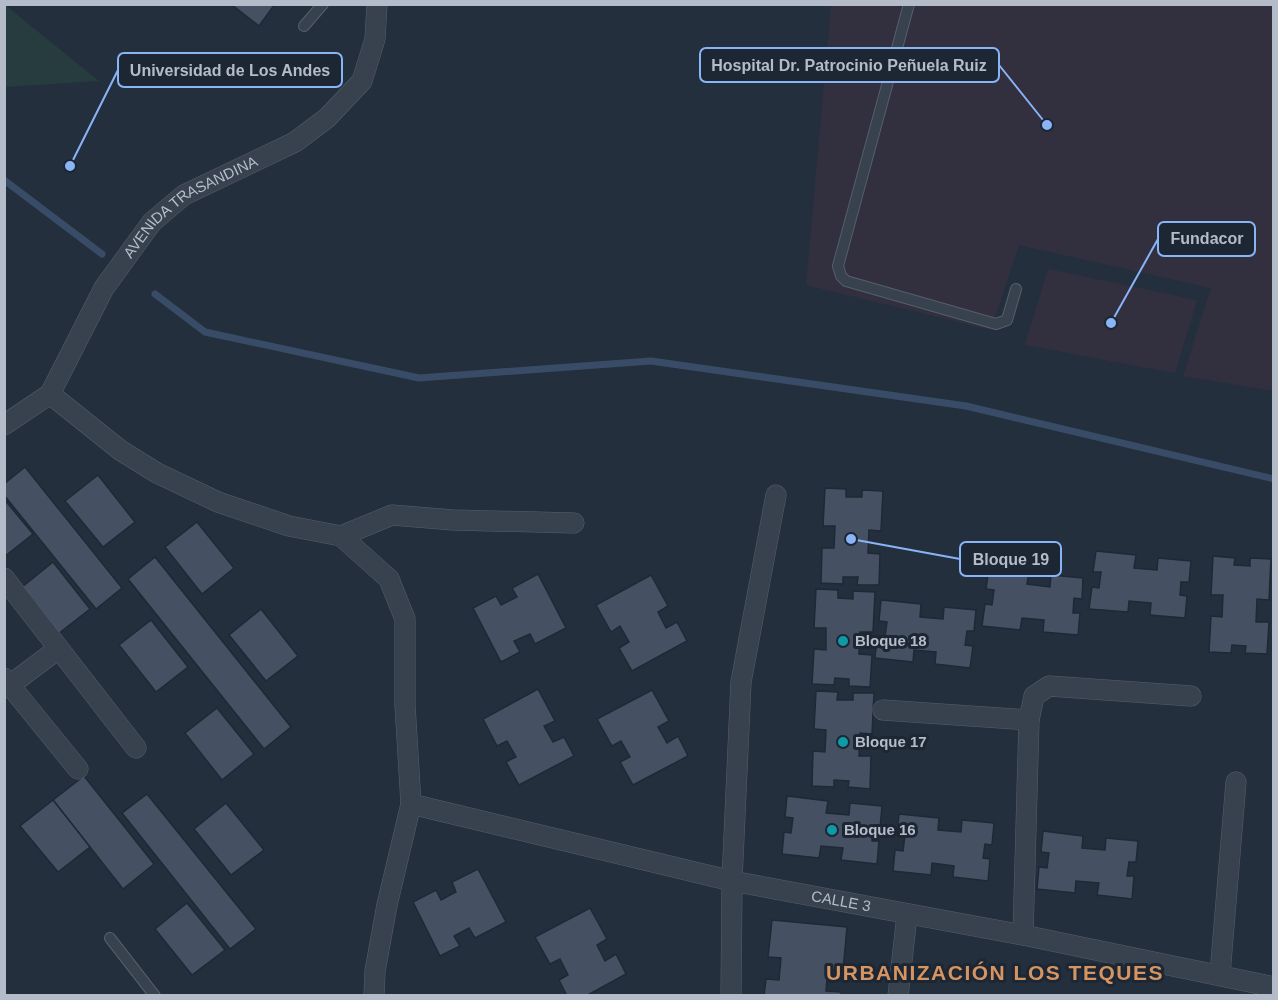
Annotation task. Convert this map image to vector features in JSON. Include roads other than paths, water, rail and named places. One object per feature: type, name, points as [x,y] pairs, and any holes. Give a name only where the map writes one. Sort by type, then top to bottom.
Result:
[{"type":"street","name":"AVENIDA TRASANDINA","points":[[4,425],[50,394],[104,288],[152,222],[184,195],[295,142],[327,118],[362,81],[375,39],[377,4]]},
{"type":"street","points":[[50,394],[120,450],[188,490],[289,526],[341,537],[389,579],[405,619],[405,705],[411,804],[387,905],[375,971],[374,996]]},
{"type":"street","points":[[731,996],[732,881],[741,682],[777,495]]},
{"type":"street","points":[[341,537],[392,515],[453,520],[574,523]]},
{"type":"street","points":[[4,578],[136,748]]},
{"type":"street","points":[[58,650],[7,681],[78,769]]},
{"type":"street","points":[[1023,935],[1029,720],[1034,696],[1049,686],[1191,696]]},
{"type":"street","points":[[883,710],[1029,720]]},
{"type":"street","points":[[1220,974],[1236,782]]},
{"type":"street","name":"CALLE 3","points":[[411,804],[732,881],[1023,935],[1274,987]]},
{"type":"street","points":[[898,996],[907,915]]},
{"type":"lane","points":[[304,26],[323,4]]},
{"type":"lane","points":[[909,4],[838,266],[841,276],[846,281],[996,324],[1007,320],[1016,289]]},
{"type":"lane","points":[[110,938],[155,996]]},
{"type":"waterway","points":[[4,180],[102,254]]},
{"type":"waterway","points":[[155,294],[205,332],[419,378],[651,361],[966,406],[1274,479]]},
{"type":"place","name":"Hospital Dr. Patrocinio Peñuela Ruiz","points":[[1047,125]]},
{"type":"place","name":"Universidad de Los Andes","points":[[70,166]]},
{"type":"place","name":"Fundacor","points":[[1111,323]]},
{"type":"place","name":"Bloque 19","points":[[851,539]]},
{"type":"place","name":"Bloque 18","points":[[843,641]]},
{"type":"place","name":"Bloque 17","points":[[843,742]]},
{"type":"place","name":"Bloque 16","points":[[832,830]]},
{"type":"district","name":"URBANIZACIÓN LOS TEQUES","points":[[995,973]]}]
